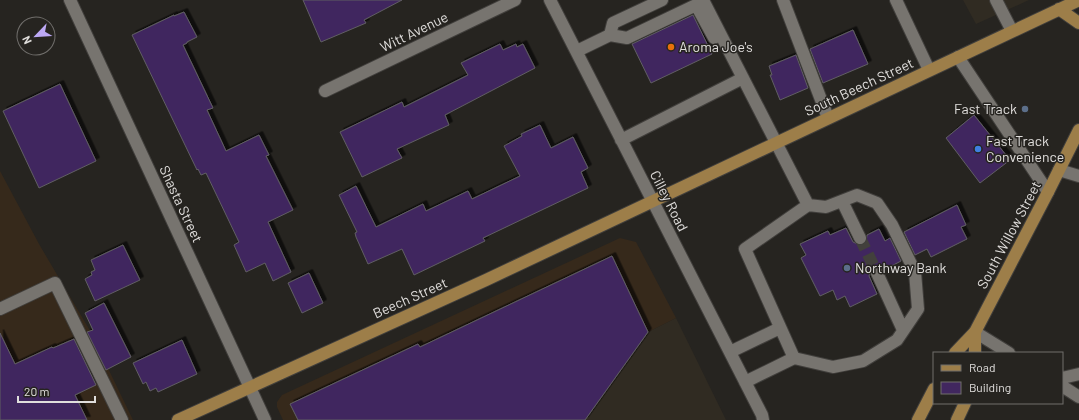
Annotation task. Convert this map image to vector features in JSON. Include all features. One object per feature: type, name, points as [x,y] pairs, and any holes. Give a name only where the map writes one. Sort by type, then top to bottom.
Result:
[{"type":"main road","name":"South Beech Street","points":[[653,202],[1079,0]]},
{"type":"main road","points":[[1059,10],[1079,23]]},
{"type":"main road","name":"South Willow Street","points":[[956,352],[975,332],[1079,130]]},
{"type":"main road","name":"Beech Street","points":[[178,420],[486,280],[653,202]]},
{"type":"main road","points":[[975,332],[976,352]]},
{"type":"main road","points":[[918,420],[933,391]]},
{"type":"main road","points":[[957,420],[965,404]]},
{"type":"main road","points":[[966,404],[966,420]]},
{"type":"street","name":"Shasta Street","points":[[70,0],[265,420]]},
{"type":"street","name":"Witt Avenue","points":[[325,91],[515,0]]},
{"type":"street","name":"Cilley Road","points":[[550,0],[764,418]]},
{"type":"street","points":[[610,35],[613,23],[662,0]]},
{"type":"street","points":[[704,0],[808,205]]},
{"type":"street","points":[[784,0],[828,118]]},
{"type":"street","points":[[896,0],[929,70]]},
{"type":"street","points":[[996,0],[1012,31]]},
{"type":"street","points":[[577,52],[610,35],[627,38],[696,5],[728,64],[737,67]]},
{"type":"street","points":[[958,57],[1048,192]]},
{"type":"street","points":[[621,140],[743,78]]},
{"type":"street","points":[[1059,170],[1079,176]]},
{"type":"street","points":[[745,382],[794,358],[834,366],[862,361],[897,340],[918,309],[915,272],[892,225],[877,203],[857,195],[826,207],[808,205],[745,249],[794,358]]},
{"type":"street","points":[[842,201],[860,238]]},
{"type":"street","points":[[877,273],[903,330]]},
{"type":"street","points":[[0,309],[55,284],[122,420]]},
{"type":"street","points":[[730,352],[780,328]]},
{"type":"street","points":[[975,332],[1007,352]]},
{"type":"street","points":[[1063,378],[1079,374]]},
{"type":"street","points":[[1063,387],[1079,397]]},
{"type":"shaded area","points":[[963,0],[1029,0],[976,24]]},
{"type":"shaded area","points":[[0,171],[39,244],[89,329],[133,420],[0,420]]},
{"type":"shaded area","points":[[620,238],[636,242],[676,318],[648,332],[585,420],[283,420],[277,407],[277,402],[282,395]]},
{"type":"shaded area","points":[[676,318],[726,420],[585,420],[648,332]]},
{"type":"building","points":[[303,0],[402,0],[364,20],[366,23],[321,42]]},
{"type":"building","points":[[184,12],[197,37],[183,45],[213,108],[207,110],[226,151],[259,135],[269,155],[266,156],[293,210],[268,222],[291,272],[273,281],[265,263],[246,272],[234,245],[239,242],[206,173],[201,175],[198,169],[197,170],[132,35],[174,15]]},
{"type":"building","name":"Aroma Joe's","points":[[693,15],[712,54],[651,83],[632,44]]},
{"type":"building","points":[[853,30],[868,64],[823,83],[810,49]]},
{"type":"building","points":[[500,44],[503,50],[516,44],[517,47],[523,44],[535,68],[445,115],[449,125],[397,149],[402,158],[362,177],[340,132],[402,102],[404,107],[468,75],[461,63]]},
{"type":"building","points":[[796,55],[808,88],[780,100],[770,75],[772,75],[769,66]]},
{"type":"building","points":[[60,84],[96,161],[39,188],[3,111]]},
{"type":"building","name":"Fast Track Convenience","points":[[974,115],[1010,160],[980,183],[946,138]]},
{"type":"building","points":[[540,125],[551,148],[573,137],[588,168],[581,172],[588,188],[483,238],[485,241],[414,275],[402,249],[368,264],[356,237],[355,233],[357,232],[339,195],[356,186],[376,227],[423,204],[426,211],[468,191],[472,199],[520,176],[504,146],[522,136],[521,134]]},
{"type":"building","points":[[957,205],[966,225],[961,227],[967,239],[931,257],[927,249],[915,255],[904,232]]},
{"type":"building","name":"Northway Bank","points":[[846,228],[853,242],[860,245],[864,245],[867,235],[879,229],[885,241],[890,238],[901,261],[884,270],[878,266],[871,268],[869,276],[877,294],[850,307],[845,296],[837,300],[833,290],[820,296],[801,258],[806,255],[800,244],[828,231],[830,235]]},
{"type":"building","points":[[123,245],[140,280],[95,301],[85,279],[92,275],[91,272],[95,270],[91,260]]},
{"type":"building","points":[[612,256],[648,332],[585,420],[298,420],[290,404],[418,344],[420,347]]},
{"type":"building","points":[[309,273],[323,303],[302,313],[288,283]]},
{"type":"building","points":[[104,303],[131,357],[106,370],[87,332],[93,330],[85,313]]},
{"type":"building","points":[[0,333],[15,364],[52,347],[53,348],[74,339],[96,385],[75,395],[87,420],[0,420]]},
{"type":"building","points":[[182,340],[197,374],[158,392],[156,388],[150,391],[146,382],[143,384],[133,363]]},
{"type":"tunnel","points":[[860,238],[877,273]]},
{"type":"place","name":"Aroma Joe's","points":[[671,47]]},
{"type":"place","name":"Fast Track","points":[[1025,109]]},
{"type":"place","name":"Fast Track Convenience","points":[[978,149]]},
{"type":"place","name":"Northway Bank","points":[[847,268]]}]
